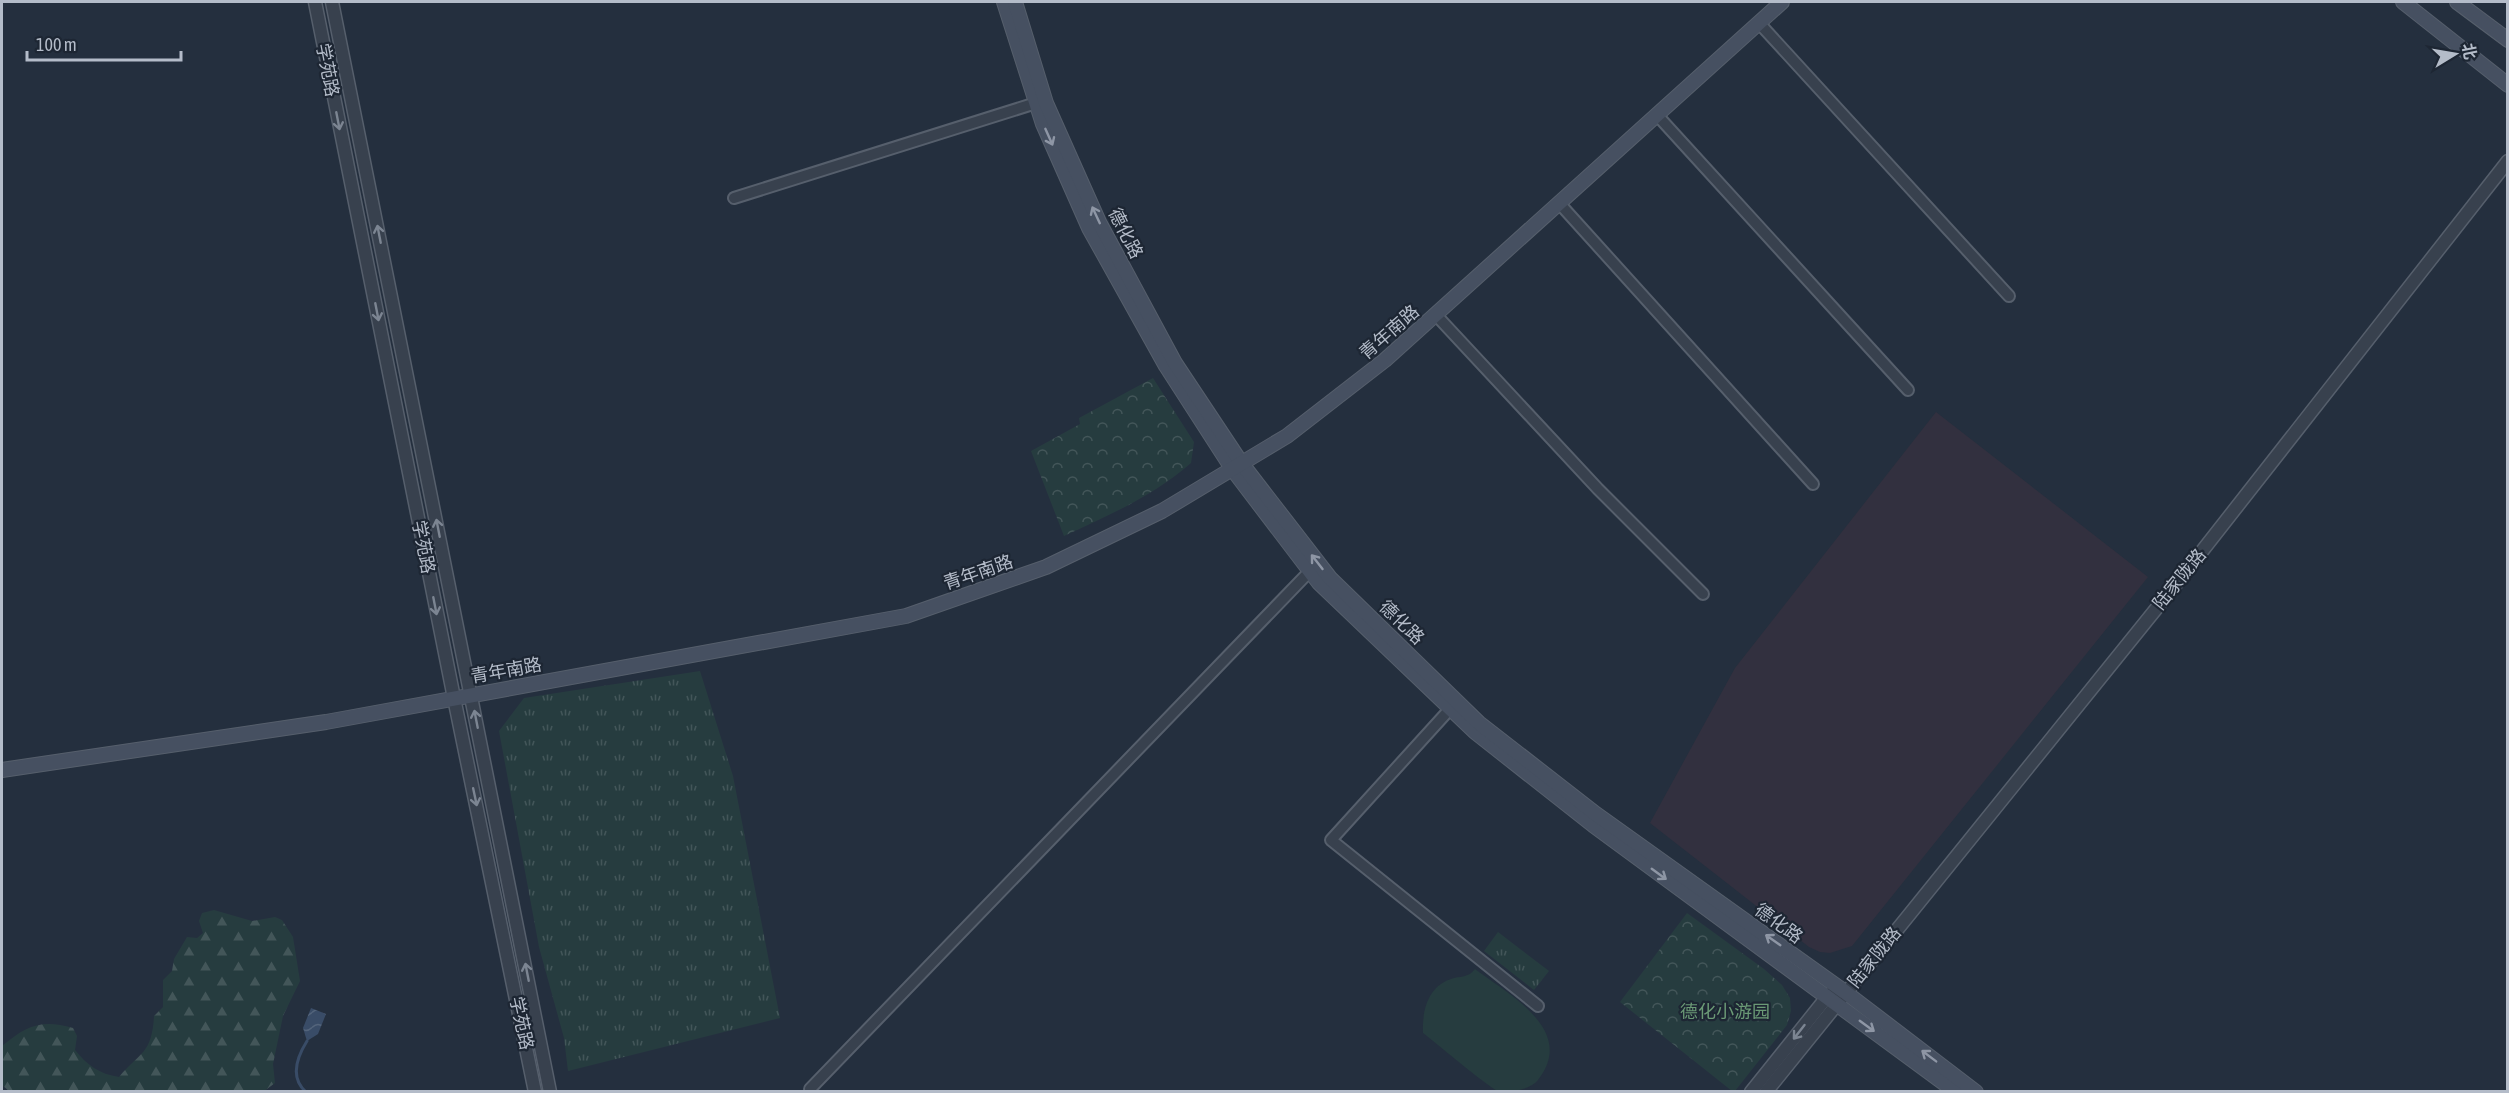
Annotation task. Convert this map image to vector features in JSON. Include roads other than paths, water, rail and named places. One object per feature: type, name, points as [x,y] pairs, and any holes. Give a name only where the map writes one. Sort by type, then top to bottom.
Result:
[{"type":"main road","name":"德化路","points":[[1004,2],[1043,124],[1085,220],[1166,366],[1319,583],[1474,732],[1593,825],[1976,1092]]},
{"type":"main road","name":"德化路","points":[[1015,2],[1046,103],[1099,222],[1175,363],[1238,467],[1330,578],[1479,723],[1836,995],[1956,1092]]},
{"type":"main road","name":"青年南路","points":[[2,770],[326,722],[906,616],[1046,567],[1162,511],[1287,436],[1385,360],[1782,2]]},
{"type":"main road","points":[[2403,2],[2508,85]]},
{"type":"main road","points":[[2457,2],[2508,40]]},
{"type":"street","name":"学苑路","points":[[315,2],[535,1092]]},
{"type":"street","name":"学苑路","points":[[332,2],[550,1092]]},
{"type":"street","points":[[1759,22],[2009,296]]},
{"type":"street","points":[[734,198],[1036,103]]},
{"type":"street","points":[[1657,115],[1908,390]]},
{"type":"street","name":"陆家陇路","points":[[1836,995],[2177,583],[2508,161]]},
{"type":"street","points":[[1559,203],[1813,484]]},
{"type":"street","points":[[1436,315],[1598,489],[1703,594]]},
{"type":"street","points":[[810,1089],[1310,571]]},
{"type":"street","points":[[1450,709],[1331,840],[1538,1006]]},
{"type":"street","points":[[1751,1092],[1836,995]]},
{"type":"street","points":[[1766,1092],[1836,995]]},
{"type":"water","points":[[311,1008],[326,1014],[318,1034],[307,1041],[303,1028]]},
{"type":"waterway","points":[[306,1092],[298,1080],[296,1067],[307,1041]]},
{"type":"park label","name":"德化小游园","points":[[1725,1011]]}]
